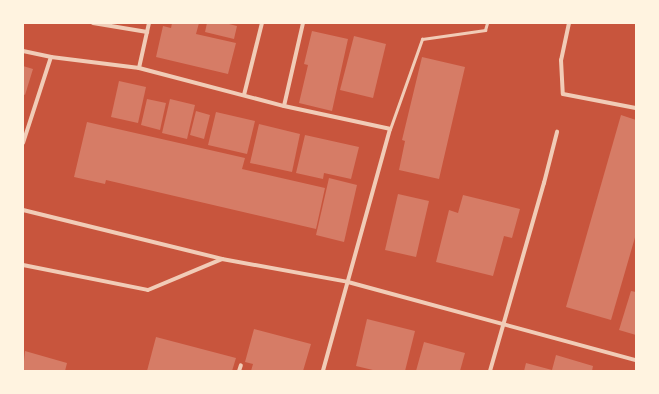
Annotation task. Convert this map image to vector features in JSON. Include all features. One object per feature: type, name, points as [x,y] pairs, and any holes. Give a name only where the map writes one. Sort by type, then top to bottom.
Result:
[{"type":"street","points":[[93,23],[147,32]]},
{"type":"street","points":[[139,68],[150,23]]},
{"type":"street","points":[[244,95],[262,23]]},
{"type":"street","points":[[284,106],[303,23]]},
{"type":"street","points":[[569,23],[561,60],[563,94],[636,108]]},
{"type":"street","points":[[23,51],[51,57],[139,68],[284,106],[390,129],[323,371]]},
{"type":"street","points":[[23,143],[51,57]]},
{"type":"street","points":[[490,371],[544,183],[557,132]]},
{"type":"street","points":[[23,210],[222,259],[348,282],[636,360]]},
{"type":"street","points":[[23,265],[148,290],[222,259]]},
{"type":"street","points":[[239,371],[241,365]]},
{"type":"lane","points":[[390,129],[422,39],[485,30],[487,23]]},
{"type":"building","points":[[172,23],[199,23],[196,34],[236,43],[228,74],[156,57],[163,26],[171,28]]},
{"type":"building","points":[[207,23],[225,23],[237,26],[234,39],[205,32]]},
{"type":"building","points":[[312,31],[348,39],[332,111],[299,103],[308,65],[304,64]]},
{"type":"building","points":[[354,36],[386,44],[373,98],[340,90]]},
{"type":"building","points":[[422,57],[465,67],[439,179],[399,170],[405,141],[402,140]]},
{"type":"building","points":[[23,66],[33,69],[25,95],[23,94]]},
{"type":"building","points":[[119,81],[146,87],[138,123],[111,117]]},
{"type":"building","points":[[147,99],[166,103],[160,130],[141,125]]},
{"type":"building","points":[[170,99],[195,105],[187,139],[162,133]]},
{"type":"building","points":[[196,111],[210,115],[204,139],[190,135]]},
{"type":"building","points":[[216,112],[255,121],[247,154],[208,145]]},
{"type":"building","points":[[621,115],[636,120],[636,234],[611,320],[566,307]]},
{"type":"building","points":[[87,122],[245,158],[242,169],[325,188],[316,229],[106,180],[105,184],[74,177]]},
{"type":"building","points":[[259,124],[300,134],[292,172],[250,163]]},
{"type":"building","points":[[305,135],[359,147],[351,179],[324,173],[323,179],[296,173]]},
{"type":"building","points":[[329,178],[357,185],[344,242],[316,235]]},
{"type":"building","points":[[398,194],[429,201],[416,257],[385,250]]},
{"type":"building","points":[[463,195],[520,209],[512,238],[504,236],[493,276],[436,262],[449,210],[458,213]]},
{"type":"building","points":[[631,291],[636,292],[636,335],[619,330]]},
{"type":"building","points":[[367,319],[415,331],[405,371],[377,371],[356,366]]},
{"type":"building","points":[[254,329],[311,344],[303,371],[251,371],[253,364],[245,362]]},
{"type":"building","points":[[156,337],[236,358],[232,371],[147,371]]},
{"type":"building","points":[[424,342],[465,353],[460,371],[416,371]]},
{"type":"building","points":[[25,351],[67,363],[65,371],[23,371]]},
{"type":"building","points":[[556,355],[593,366],[592,371],[524,371],[526,363],[552,370]]}]
